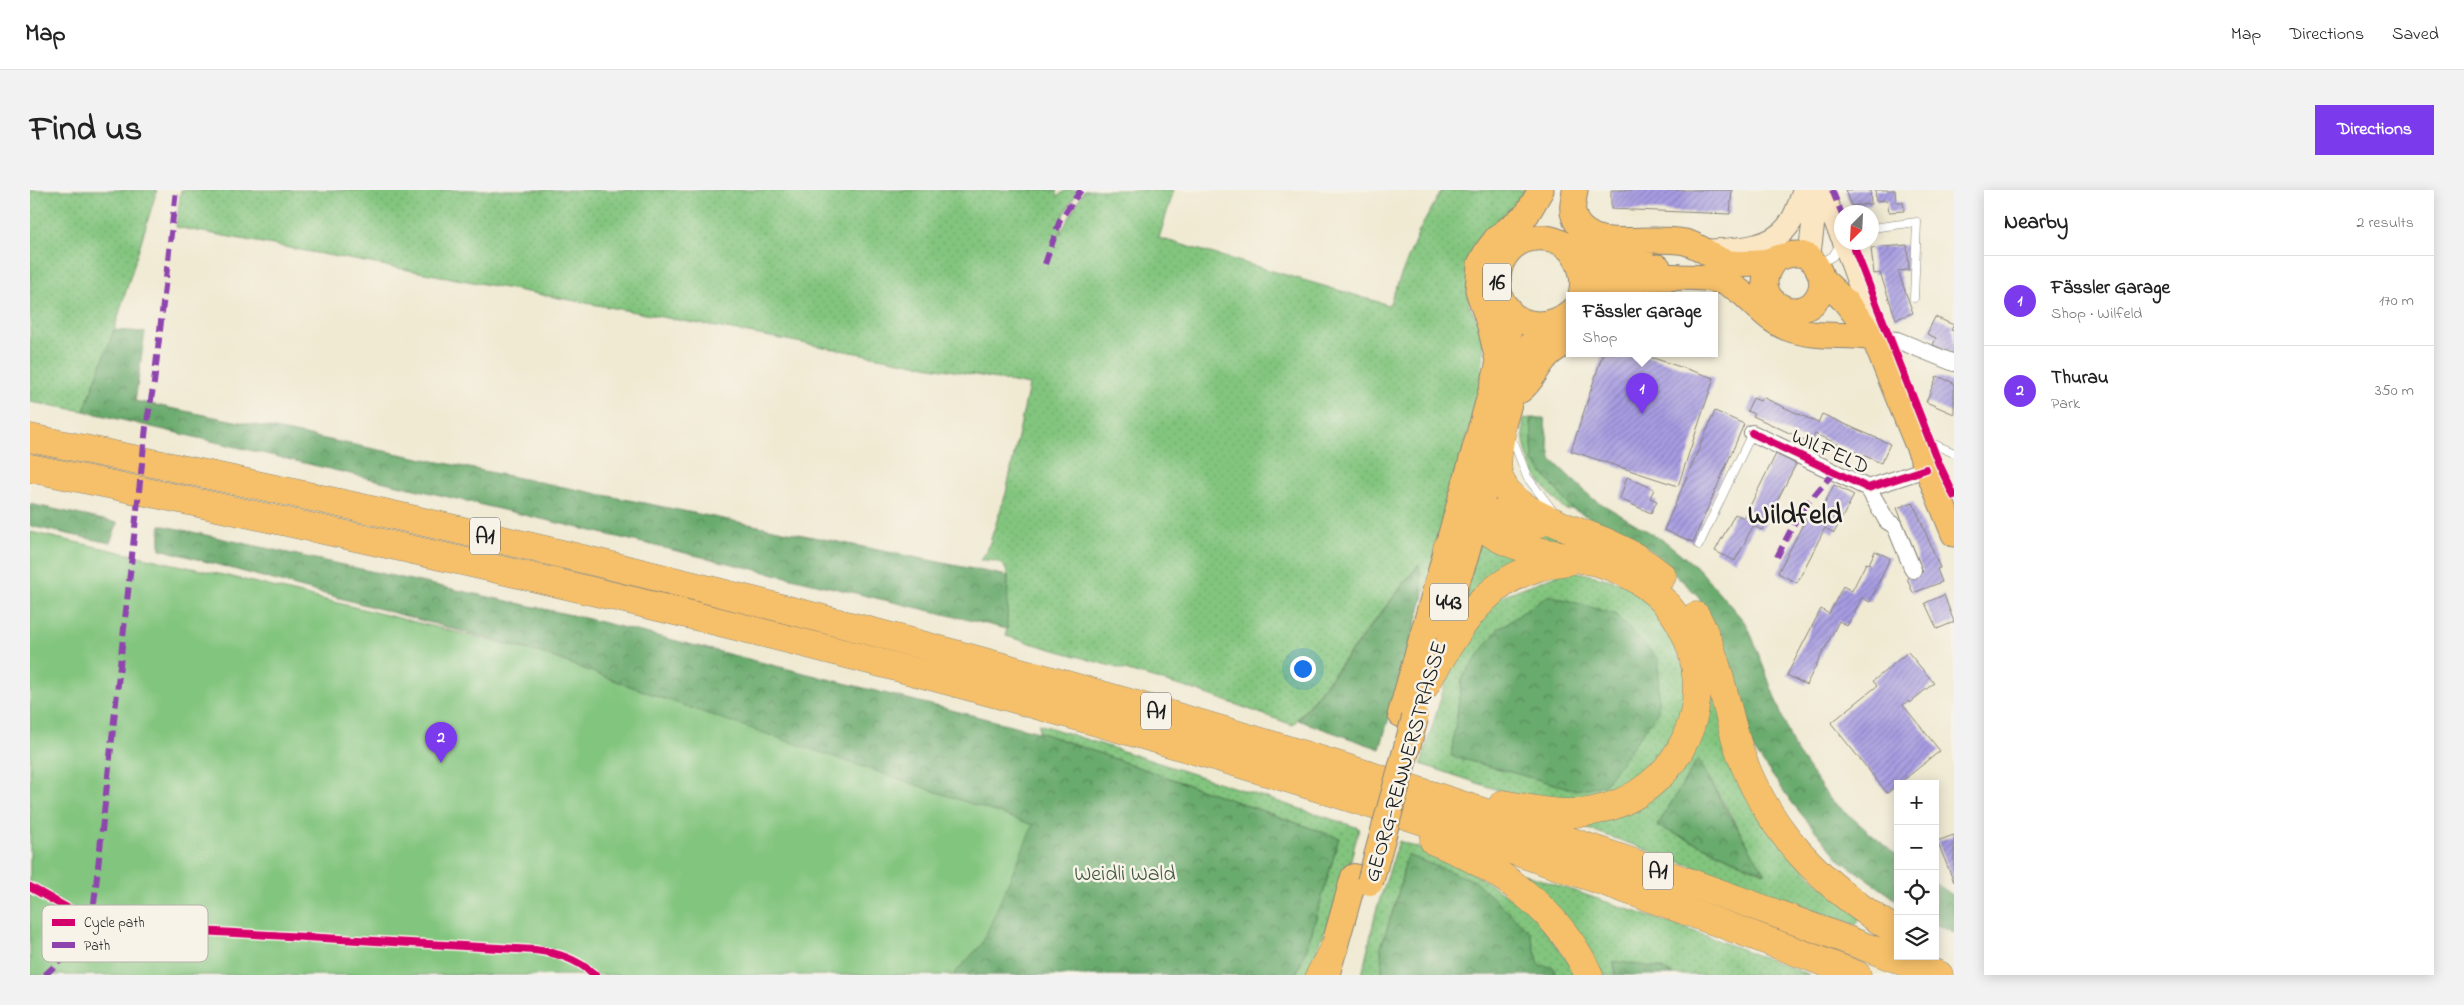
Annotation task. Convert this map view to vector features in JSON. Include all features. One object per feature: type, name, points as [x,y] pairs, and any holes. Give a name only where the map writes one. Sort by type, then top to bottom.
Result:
[{"type":"highway","points":[[1616,292],[1630,281],[1676,276]]},
{"type":"highway","name":"GEORG-RENNERSTRASSE","points":[[1344,975],[1362,880],[1408,716],[1447,548],[1467,481],[1496,358],[1509,334],[1507,308]]},
{"type":"highway","name":"GEORG-RENNERSTRASSE","points":[[1408,716],[1424,687],[1525,352],[1559,318]]},
{"type":"highway","points":[[1511,397],[1528,385],[1544,358],[1558,346],[1566,343]]},
{"type":"highway","points":[[1501,434],[1497,454],[1498,473],[1511,496],[1521,505],[1567,528],[1611,544],[1634,556],[1664,578],[1685,600],[1707,639],[1744,763],[1755,791],[1771,818],[1804,860],[1833,887],[1894,929]]},
{"type":"highway","name":"A1","points":[[30,438],[426,523],[738,597],[1031,675],[1374,777],[1649,868],[1939,975]]},
{"type":"highway","name":"A1","points":[[30,468],[332,532],[650,605],[1102,724],[1460,833],[1723,923],[1857,975]]},
{"type":"highway","points":[[1374,777],[1502,804],[1570,813],[1590,811],[1618,804],[1642,792],[1660,776],[1683,745],[1694,712],[1697,680],[1690,646],[1675,615],[1648,587],[1610,567],[1507,543],[1487,531],[1476,517],[1466,495],[1467,481]]},
{"type":"highway","points":[[1447,548],[1464,524],[1476,517],[1487,514],[1500,514],[1567,528]]},
{"type":"highway","points":[[1424,687],[1476,606],[1502,583],[1522,572],[1546,564],[1584,560]]},
{"type":"highway","points":[[1325,791],[1353,813],[1436,842],[1498,873],[1536,902],[1556,924],[1575,948],[1588,975]]},
{"type":"highway","name":"GEORG-RENNERSTRASSE","points":[[1327,975],[1334,948],[1362,880]]},
{"type":"highway","points":[[1320,975],[1334,948]]},
{"type":"highway","points":[[1939,955],[1954,963]]},
{"type":"main road","points":[[1496,358],[1490,326],[1478,290],[1480,264],[1496,239],[1527,214],[1541,190]]},
{"type":"main road","name":"16","points":[[1553,190],[1537,227],[1525,241],[1510,250],[1500,264],[1497,287],[1507,308],[1524,321],[1559,318]]},
{"type":"main road","points":[[1564,190],[1560,206],[1564,245],[1580,265],[1582,290],[1613,274],[1643,266],[1683,267],[1734,272],[1766,289]]},
{"type":"main road","points":[[1574,190],[1574,216],[1581,228],[1591,235],[1602,239],[1687,242],[1724,262],[1803,263],[1845,300],[1856,317],[1874,338]]},
{"type":"main road","points":[[1705,251],[1743,249],[1762,244],[1779,235],[1789,225],[1811,191]]},
{"type":"main road","points":[[1811,191],[1824,198],[1834,221]]},
{"type":"main road","points":[[1803,263],[1766,274],[1766,289],[1770,299],[1778,306],[1789,310],[1800,310],[1810,305],[1819,294],[1803,263],[1811,191]]},
{"type":"main road","name":"16","points":[[1525,241],[1548,238],[1591,257],[1602,258],[1642,254],[1686,255],[1705,251]]},
{"type":"main road","points":[[1846,250],[1870,314],[1874,338],[1954,534]]},
{"type":"main road","points":[[1676,276],[1700,277],[1722,282],[1741,292],[1762,314],[1786,327],[1805,334],[1858,335],[1874,338]]},
{"type":"main road","points":[[1810,305],[1836,310],[1856,317]]},
{"type":"street","points":[[1874,338],[1897,340],[1954,363]]},
{"type":"street","name":"WILFELD","points":[[1752,433],[1868,488],[1887,521],[1895,526],[1913,570]]},
{"type":"street","name":"WILFELD","points":[[1868,488],[1926,469]]},
{"type":"lane","points":[[1879,227],[1917,222],[1914,298]]},
{"type":"lane","points":[[1803,263],[1833,256],[1836,250]]},
{"type":"lane","points":[[1699,545],[1752,433]]},
{"type":"lane","points":[[1916,440],[1931,442],[1954,453]]},
{"type":"green space","points":[[30,190],[157,190],[114,330],[84,411],[30,402]]},
{"type":"green space","points":[[181,190],[1056,190],[1058,196],[1066,190],[1078,190],[1062,219],[1060,234],[1084,190],[1174,190],[1159,238],[1389,305],[1419,231],[1442,190],[1533,190],[1470,266],[1469,305],[1484,332],[1482,382],[1423,599],[1418,565],[1293,725],[1198,691],[1006,636],[1007,571],[998,562],[980,560],[987,551],[1006,493],[1029,385],[176,227]]},
{"type":"green space","points":[[114,330],[145,332],[135,401],[1008,576],[1007,629],[84,411]]},
{"type":"green space","points":[[1531,418],[1533,461],[1572,509],[1566,510],[1546,490],[1528,459],[1523,434],[1523,419]]},
{"type":"green space","points":[[1531,418],[1544,418],[1551,459],[1592,498],[1666,542],[1699,569],[1748,626],[1794,748],[1829,798],[1894,854],[1894,898],[1840,860],[1793,804],[1750,745],[1731,667],[1698,596],[1645,545],[1572,509],[1533,461]]},
{"type":"green space","points":[[30,504],[118,523],[110,543],[30,526]]},
{"type":"green space","points":[[1491,519],[1527,525],[1621,563],[1655,580],[1675,599],[1686,614],[1703,648],[1728,740],[1748,792],[1778,839],[1796,861],[1838,899],[1860,915],[1856,925],[1572,823],[1576,820],[1622,808],[1648,796],[1672,777],[1689,753],[1699,726],[1703,698],[1701,668],[1694,640],[1680,614],[1653,582],[1647,578],[1631,569],[1597,556],[1506,536],[1492,528],[1489,523]],"holes":[[[1698,759],[1764,873],[1657,826]]]},
{"type":"green space","name":"Weidli Wald","points":[[160,525],[585,618],[1039,732],[1339,838],[1309,942],[1296,975],[953,975],[982,944],[670,701],[541,653],[160,549]]},
{"type":"green space","points":[[30,532],[232,577],[541,653],[670,701],[1033,825],[982,944],[953,975],[30,975]]},
{"type":"green space","points":[[1480,537],[1531,554],[1457,617]]},
{"type":"green space","points":[[1419,565],[1423,599],[1380,749],[1298,720]]},
{"type":"green space","points":[[1570,570],[1624,583],[1663,614],[1688,679],[1675,741],[1629,789],[1581,802],[1513,795],[1421,764],[1453,658],[1496,598]]},
{"type":"green space","points":[[1549,595],[1615,614],[1659,660],[1658,712],[1604,785],[1576,790],[1451,756],[1462,678],[1498,629]]},
{"type":"green space","points":[[1039,724],[1359,828],[1346,879],[1307,975],[1296,975],[1309,942],[1339,838],[1039,732]]},
{"type":"green space","points":[[1698,759],[1723,805],[1765,873],[1657,826]]},
{"type":"green space","points":[[1399,841],[1456,862],[1530,910],[1578,975],[1556,975],[1553,967],[1539,966],[1530,932],[1407,855],[1397,898],[1381,947],[1382,975],[1362,975],[1376,911]]},
{"type":"green space","points":[[1407,855],[1475,881],[1530,932],[1539,965],[1553,967],[1556,975],[1382,975],[1381,947],[1397,898]]},
{"type":"green space","points":[[1524,874],[1693,931],[1810,975],[1673,975],[1660,968],[1614,962],[1615,975],[1597,975],[1521,882]]},
{"type":"green space","points":[[1939,886],[1954,896],[1954,933],[1939,926]]},
{"type":"green space","points":[[1614,961],[1660,968],[1673,975],[1615,975]]},
{"type":"building","points":[[1611,190],[1732,190],[1730,214],[1611,209]]},
{"type":"building","points":[[1845,190],[1870,190],[1871,204],[1851,205]]},
{"type":"building","points":[[1875,190],[1895,190],[1896,202],[1903,202],[1904,211],[1889,212],[1887,200],[1876,201]]},
{"type":"building","points":[[1907,245],[1909,270],[1898,271],[1913,313],[1896,319],[1880,273],[1874,274],[1871,250],[1879,250],[1879,247]]},
{"type":"building","points":[[1935,317],[1954,325],[1951,330],[1954,331],[1954,354],[1933,345],[1936,338],[1927,334]]},
{"type":"building","points":[[1602,357],[1650,357],[1714,378],[1678,486],[1571,451]]},
{"type":"building","points":[[1937,376],[1954,383],[1954,414],[1926,402]]},
{"type":"building","points":[[1762,397],[1818,423],[1822,414],[1890,444],[1881,463],[1815,434],[1811,443],[1753,416],[1754,414],[1747,411],[1753,398],[1760,401]]},
{"type":"building","points":[[1715,411],[1744,424],[1693,542],[1664,530]]},
{"type":"building","points":[[1776,454],[1796,464],[1762,530],[1753,526],[1735,561],[1715,551],[1735,514],[1744,518]]},
{"type":"building","points":[[1627,477],[1654,489],[1650,498],[1657,501],[1651,513],[1620,499]]},
{"type":"building","points":[[1834,485],[1854,495],[1834,533],[1825,528],[1797,583],[1778,573],[1807,516],[1816,520]]},
{"type":"building","points":[[1913,502],[1940,568],[1937,569],[1942,582],[1913,593],[1907,578],[1923,572],[1897,508]]},
{"type":"building","points":[[1875,551],[1890,558],[1870,602],[1862,598],[1847,626],[1839,621],[1806,685],[1787,675],[1821,609],[1829,614],[1843,586],[1852,591],[1866,563],[1869,564]]},
{"type":"building","points":[[1944,595],[1954,622],[1937,629],[1925,603]]},
{"type":"building","points":[[1908,652],[1934,683],[1909,703],[1908,701],[1903,705],[1940,751],[1903,780],[1894,780],[1894,787],[1887,793],[1831,723],[1877,686],[1873,681]]},
{"type":"building","points":[[1954,835],[1954,882],[1939,846],[1939,840]]},
{"type":"marked path","points":[[94,905],[146,427],[154,383],[176,190]]},
{"type":"marked path","points":[[1045,264],[1060,220],[1081,190]]},
{"type":"marked path","points":[[1832,190],[1838,205]]},
{"type":"marked path","points":[[1777,557],[1800,512],[1834,472]]},
{"type":"marked path","points":[[45,975],[59,962]]},
{"type":"cycle path","points":[[1855,250],[1939,464],[1954,496]]},
{"type":"cycle path","points":[[1752,433],[1868,488],[1926,469]]},
{"type":"cycle path","points":[[30,887],[62,905]]},
{"type":"cycle path","points":[[208,932],[535,950],[567,958],[595,975]]},
{"type":"place","name":"Fässler Garage","points":[[1642,414]]},
{"type":"place","name":"Thurau","points":[[441,763]]},
{"type":"district","name":"Wildfeld","points":[[1795,513]]}]
